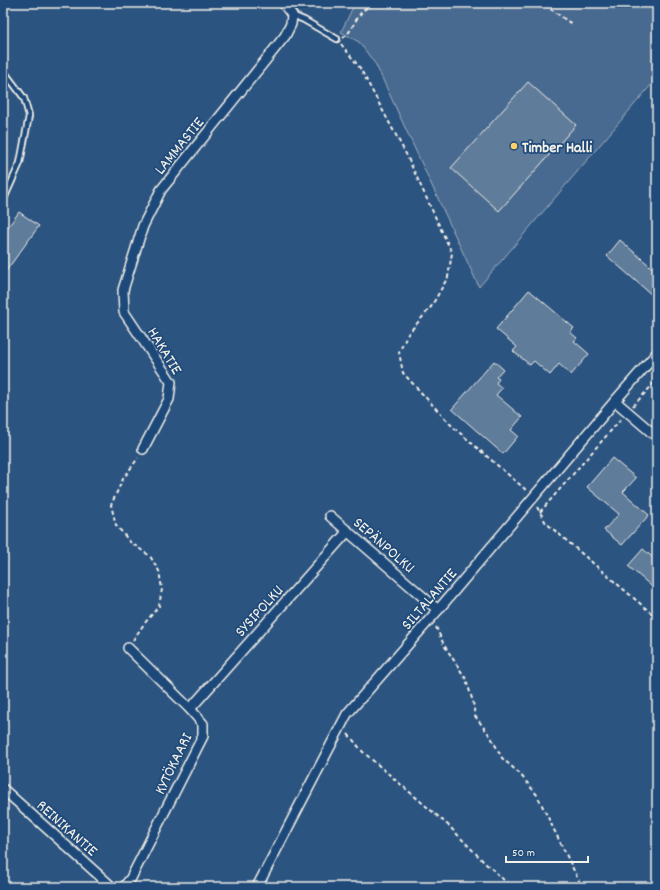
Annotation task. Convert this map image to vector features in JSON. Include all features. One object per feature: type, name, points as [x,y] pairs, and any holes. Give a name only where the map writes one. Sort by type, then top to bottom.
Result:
[{"type":"street","points":[[283,3],[292,15]]},
{"type":"street","name":"LAMMASTIE","points":[[124,312],[123,290],[143,226],[161,190],[285,36],[291,24],[292,15]]},
{"type":"street","name":"HAKATIE","points":[[124,312],[172,382],[169,399],[143,449]]},
{"type":"street","name":"SILTALANTIE","points":[[257,887],[347,714],[438,610],[615,400],[657,353]]},
{"type":"street","points":[[615,400],[657,437]]},
{"type":"street","name":"SEPÄNPOLKU","points":[[330,516],[438,610]]},
{"type":"street","name":"SYSIPOLKU","points":[[190,708],[348,531]]},
{"type":"street","name":"KYTÖKAARI","points":[[124,887],[131,878],[203,736],[203,724],[190,708],[128,648]]},
{"type":"street","name":"REINIKANTIE","points":[[3,789],[112,887]]},
{"type":"lane","points":[[292,15],[304,20],[337,39]]},
{"type":"lane","points":[[3,70],[24,98],[29,116],[20,162],[3,201]]},
{"type":"path","points":[[337,39],[344,38],[351,31],[365,9],[380,3]]},
{"type":"path","points":[[538,3],[545,5],[573,25]]},
{"type":"path","points":[[337,39],[360,68],[406,154],[452,253],[448,277],[432,308],[408,334],[399,352],[403,373],[453,427],[527,490],[546,523],[657,618]]},
{"type":"path","points":[[540,512],[657,380]]},
{"type":"path","points":[[128,648],[144,624],[159,606],[162,589],[159,571],[150,556],[130,542],[116,525],[112,505],[123,479],[143,449]]},
{"type":"path","points":[[436,627],[444,645],[466,679],[476,716],[491,737],[502,758],[520,774],[537,795],[582,887]]},
{"type":"path","points":[[348,734],[364,752],[448,825],[486,864],[512,887]]},
{"type":"shaded area","points":[[355,3],[657,3],[657,78],[479,287],[376,65],[359,42],[341,32]]},
{"type":"building","name":"Timber Halli","points":[[528,82],[576,125],[499,211],[451,168]]},
{"type":"building","points":[[19,212],[39,226],[3,275],[3,234]]},
{"type":"building","points":[[620,240],[657,272],[657,289],[652,295],[607,256]]},
{"type":"building","points":[[529,290],[574,328],[570,332],[577,338],[574,341],[589,354],[571,375],[559,364],[550,375],[534,361],[530,365],[513,351],[517,347],[496,329]]},
{"type":"building","points":[[494,361],[503,369],[496,377],[499,379],[496,383],[502,388],[496,395],[522,417],[511,430],[518,436],[503,454],[452,409]]},
{"type":"building","points":[[612,458],[636,478],[623,492],[649,515],[622,545],[604,530],[619,514],[587,487]]},
{"type":"building","points":[[643,549],[657,561],[657,591],[628,566]]},
{"type":"place","name":"Timber Halli","points":[[514,146]]}]
